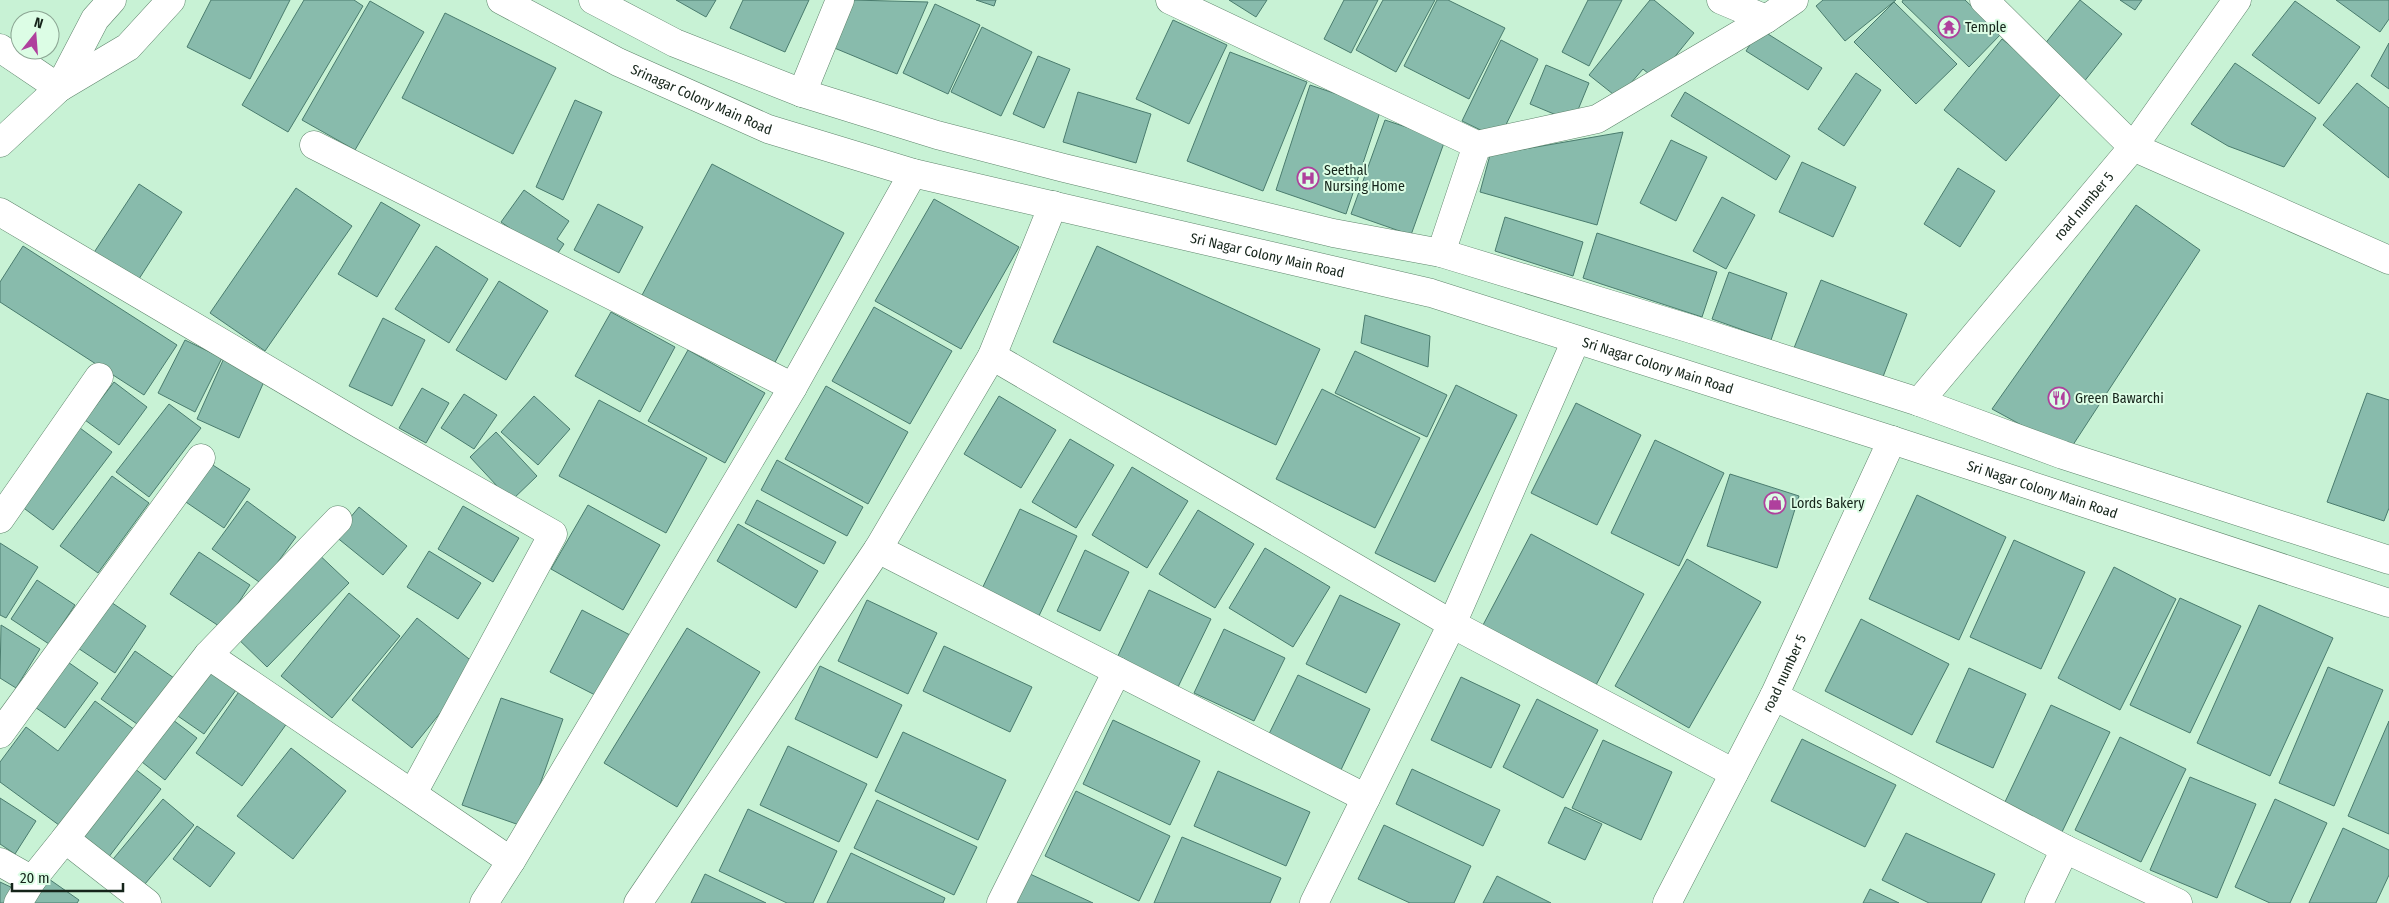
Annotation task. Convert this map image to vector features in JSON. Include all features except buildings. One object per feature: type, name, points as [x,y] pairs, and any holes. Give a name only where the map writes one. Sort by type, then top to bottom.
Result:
[{"type":"street","points":[[59,88],[95,19],[112,0]]},
{"type":"street","points":[[0,143],[59,88],[128,47],[171,0]]},
{"type":"street","name":"Srinagar Colony Main Road","points":[[501,0],[618,62],[768,129],[913,173]]},
{"type":"street","points":[[593,0],[675,42],[802,93],[937,135],[1064,168],[1333,233],[1441,254],[1691,329],[1919,402],[2063,455],[2389,560]]},
{"type":"street","points":[[802,93],[840,0]]},
{"type":"street","points":[[1170,0],[1477,145],[1597,119],[1766,19],[1794,0]]},
{"type":"street","points":[[1722,0],[1766,19]]},
{"type":"street","points":[[1984,0],[2133,147],[2389,260]]},
{"type":"street","name":"road number 5","points":[[1919,402],[2133,147],[2237,0]]},
{"type":"street","points":[[0,48],[59,88]]},
{"type":"street","points":[[314,145],[793,387]]},
{"type":"street","points":[[1441,254],[1477,145]]},
{"type":"street","points":[[638,903],[878,549],[992,356],[1053,205],[1064,168]]},
{"type":"street","points":[[484,903],[512,861],[793,387],[913,173]]},
{"type":"street","name":"Sri Nagar Colony Main Road","points":[[913,173],[1431,293],[1892,440],[2389,603]]},
{"type":"street","points":[[0,212],[353,420],[553,534],[413,793]]},
{"type":"street","points":[[1314,903],[1452,624],[1576,340]]},
{"type":"street","points":[[992,356],[1452,624],[1734,773]]},
{"type":"street","points":[[0,519],[99,377]]},
{"type":"street","name":"road number 5","points":[[1667,903],[1774,696],[1892,440]]},
{"type":"street","points":[[0,734],[201,458]]},
{"type":"street","points":[[18,903],[32,880],[208,655],[338,520]]},
{"type":"street","points":[[2296,572],[2309,534]]},
{"type":"street","points":[[878,549],[1366,798]]},
{"type":"street","points":[[208,655],[512,861]]},
{"type":"street","points":[[1001,903],[1117,671]]},
{"type":"street","points":[[1774,696],[2065,849],[2178,903]]},
{"type":"street","points":[[65,839],[147,903]]},
{"type":"street","points":[[2038,903],[2065,849]]},
{"type":"street","points":[[0,862],[32,880]]},
{"type":"place","name":"Temple","points":[[1949,27]]},
{"type":"place","name":"Seethal Nursing Home","points":[[1308,178]]},
{"type":"place","name":"Green Bawarchi","points":[[2059,398]]},
{"type":"place","name":"Lords Bakery","points":[[1775,503]]}]
